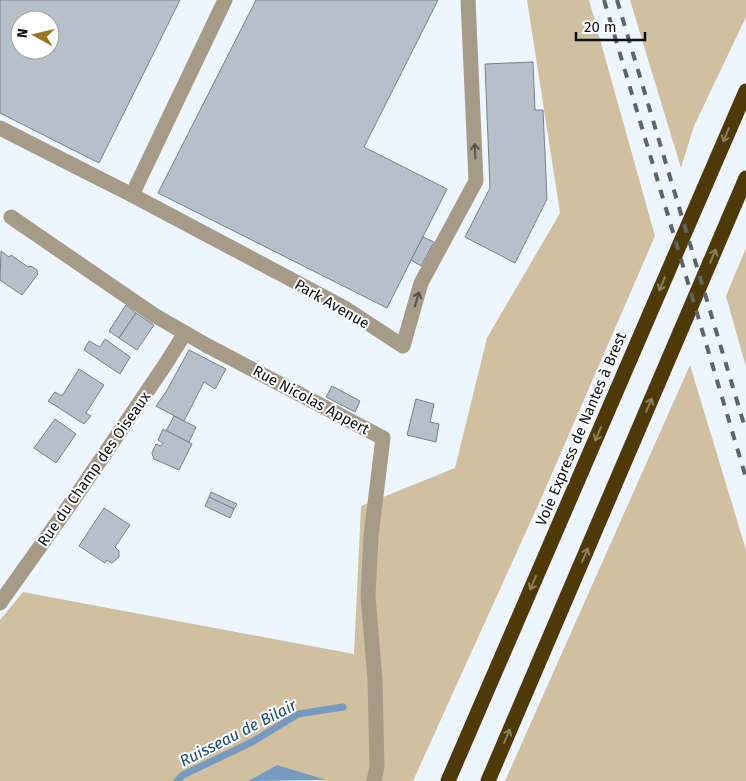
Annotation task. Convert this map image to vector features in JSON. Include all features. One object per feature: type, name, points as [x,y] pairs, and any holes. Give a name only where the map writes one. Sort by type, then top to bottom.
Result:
[{"type":"highway","name":"Voie Express de Nantes à Brest","points":[[448,781],[746,91]]},
{"type":"highway","points":[[488,781],[746,178]]},
{"type":"street","points":[[132,195],[225,0]]},
{"type":"street","name":"Park Avenue","points":[[0,128],[132,195],[343,308],[403,346],[421,283],[476,181],[468,0]]},
{"type":"street","name":"Rue Nicolas Appert","points":[[11,217],[154,315],[383,438],[371,536],[368,596],[375,680],[376,774]]},
{"type":"street","name":"Rue du Champ des Oiseaux","points":[[0,603],[165,365],[184,332]]},
{"type":"shaded area","points":[[527,0],[589,0],[655,236],[544,492],[413,781],[325,781],[277,765],[248,781],[0,781],[0,620],[23,592],[354,654],[361,506],[455,468],[487,338],[560,213]]},
{"type":"shaded area","points":[[630,0],[746,0],[746,17],[694,126],[681,168]]},
{"type":"shaded area","points":[[746,248],[746,367],[726,296]]},
{"type":"shaded area","points":[[690,365],[746,550],[746,781],[505,781]]},
{"type":"water","points":[[277,765],[326,780],[248,781]]},
{"type":"building","points":[[0,0],[180,0],[99,163],[0,113]]},
{"type":"building","points":[[256,0],[438,0],[364,147],[447,189],[387,308],[158,193]]},
{"type":"building","points":[[533,62],[535,110],[543,110],[547,199],[515,263],[465,237],[490,188],[485,64]]},
{"type":"building","points":[[423,237],[434,242],[421,266],[411,260]]},
{"type":"building","points":[[1,251],[9,257],[11,255],[28,267],[31,266],[37,270],[38,274],[22,295],[0,280]]},
{"type":"building","points":[[126,305],[136,313],[119,338],[109,331]]},
{"type":"building","points":[[136,313],[154,325],[137,350],[119,338]]},
{"type":"building","points":[[105,339],[130,357],[120,374],[84,350],[89,341],[100,347]]},
{"type":"building","points":[[189,350],[226,369],[215,389],[204,382],[184,421],[156,406],[166,392]]},
{"type":"building","points":[[79,369],[104,385],[86,413],[91,416],[84,424],[48,401],[55,392],[62,396]]},
{"type":"building","points":[[332,386],[360,401],[355,412],[326,397]]},
{"type":"building","points":[[416,399],[434,404],[430,422],[439,424],[436,442],[407,435]]},
{"type":"building","points":[[174,416],[196,427],[189,442],[166,431]]},
{"type":"building","points":[[55,419],[76,434],[56,463],[34,448]]},
{"type":"building","points":[[163,429],[192,444],[179,470],[154,459],[152,453],[156,444],[161,446],[163,443],[158,440]]},
{"type":"building","points":[[211,492],[237,504],[234,509],[209,497]]},
{"type":"building","points":[[209,497],[234,509],[230,518],[205,506]]},
{"type":"building","points":[[104,508],[130,525],[115,547],[119,551],[119,557],[112,563],[107,560],[105,563],[79,546]]},
{"type":"waterway","name":"Ruisseau de Bilair","points":[[177,781],[183,775],[252,742],[298,714],[343,707]]},
{"type":"railway","points":[[604,0],[746,478]]},
{"type":"railway","points":[[617,0],[746,431]]}]
